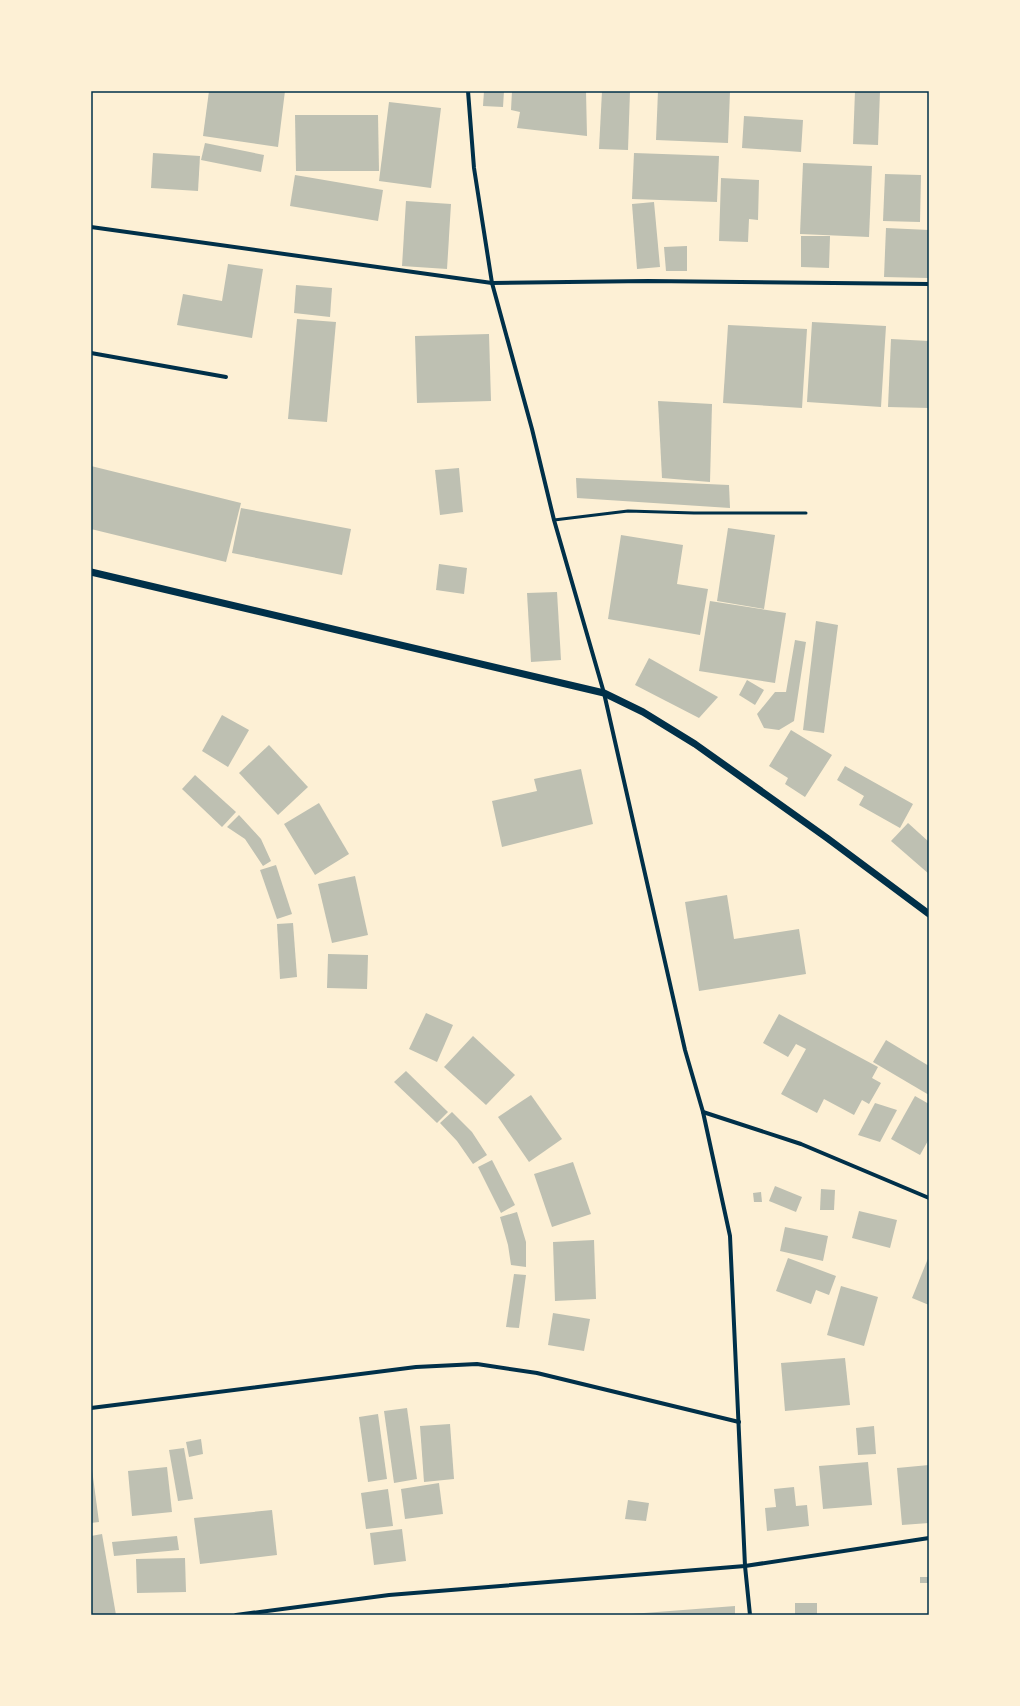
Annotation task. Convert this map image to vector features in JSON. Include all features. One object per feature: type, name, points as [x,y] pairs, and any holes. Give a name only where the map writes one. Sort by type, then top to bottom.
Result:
[{"type":"street","points":[[468,91],[474,168],[492,283],[532,429],[554,520],[604,693],[685,1050],[703,1112],[730,1236],[745,1566],[750,1615]]},
{"type":"street","points":[[91,227],[492,283],[648,281],[929,284]]},
{"type":"street","points":[[91,353],[226,377]]},
{"type":"street","points":[[91,572],[604,693],[644,712],[695,744],[827,838],[929,914]]},
{"type":"street","points":[[703,1112],[801,1144],[929,1198]]},
{"type":"street","points":[[91,1408],[416,1367],[477,1364],[537,1374],[739,1422]]},
{"type":"street","points":[[236,1615],[389,1595],[745,1566],[929,1538]]},
{"type":"lane","points":[[554,520],[628,511],[694,514],[806,513]]},
{"type":"building","points":[[209,91],[285,91],[278,147],[203,136]]},
{"type":"building","points":[[484,91],[504,91],[503,107],[483,106]]},
{"type":"building","points":[[512,91],[586,91],[587,136],[517,128],[520,112],[511,110]]},
{"type":"building","points":[[602,91],[630,91],[628,150],[599,149]]},
{"type":"building","points":[[658,91],[730,91],[728,143],[656,140]]},
{"type":"building","points":[[855,91],[880,91],[878,145],[853,144]]},
{"type":"building","points":[[389,102],[441,108],[431,188],[379,181]]},
{"type":"building","points":[[295,115],[378,115],[379,171],[296,171]]},
{"type":"building","points":[[744,116],[803,120],[801,152],[742,148]]},
{"type":"building","points":[[205,143],[264,155],[261,172],[201,160]]},
{"type":"building","points":[[153,153],[200,156],[198,191],[151,188]]},
{"type":"building","points":[[634,153],[719,156],[717,202],[632,199]]},
{"type":"building","points":[[803,163],[872,166],[869,237],[800,234]]},
{"type":"building","points":[[885,174],[921,175],[920,222],[883,221]]},
{"type":"building","points":[[295,175],[383,190],[378,221],[290,206]]},
{"type":"building","points":[[721,178],[759,180],[758,220],[749,219],[748,242],[719,241]]},
{"type":"building","points":[[406,201],[451,204],[447,269],[402,266]]},
{"type":"building","points":[[654,202],[660,267],[637,269],[632,204]]},
{"type":"building","points":[[886,228],[929,230],[928,278],[884,277]]},
{"type":"building","points":[[801,236],[830,236],[829,268],[801,267]]},
{"type":"building","points":[[687,246],[687,271],[666,271],[664,247]]},
{"type":"building","points":[[228,264],[263,269],[252,338],[177,325],[183,294],[222,301]]},
{"type":"building","points":[[296,285],[332,288],[330,317],[294,313]]},
{"type":"building","points":[[297,319],[336,322],[327,422],[288,419]]},
{"type":"building","points":[[812,322],[886,326],[881,407],[807,402]]},
{"type":"building","points":[[728,325],[807,329],[802,408],[723,403]]},
{"type":"building","points":[[489,334],[491,401],[417,403],[415,336]]},
{"type":"building","points":[[891,339],[929,341],[929,408],[888,407]]},
{"type":"building","points":[[658,401],[712,404],[710,482],[662,478]]},
{"type":"building","points":[[91,466],[241,503],[226,562],[91,529]]},
{"type":"building","points":[[459,468],[463,512],[440,515],[435,470]]},
{"type":"building","points":[[576,478],[729,485],[730,508],[577,498]]},
{"type":"building","points":[[241,508],[351,529],[342,575],[232,553]]},
{"type":"building","points":[[728,528],[775,535],[764,609],[717,601]]},
{"type":"building","points":[[621,535],[683,545],[677,584],[708,589],[700,635],[608,619]]},
{"type":"building","points":[[439,564],[467,568],[464,594],[436,590]]},
{"type":"building","points":[[557,592],[561,660],[531,662],[527,593]]},
{"type":"building","points":[[710,601],[786,613],[775,683],[699,671]]},
{"type":"building","points":[[816,621],[838,625],[824,733],[803,730]]},
{"type":"building","points":[[795,640],[806,642],[794,721],[779,730],[764,728],[757,714],[775,692],[786,692]]},
{"type":"building","points":[[649,658],[718,697],[699,718],[635,685]]},
{"type":"building","points":[[747,680],[764,690],[755,705],[739,695]]},
{"type":"building","points":[[222,715],[249,730],[228,767],[202,751]]},
{"type":"building","points":[[791,730],[832,755],[805,797],[785,784],[788,778],[769,766]]},
{"type":"building","points":[[269,745],[308,787],[278,815],[239,773]]},
{"type":"building","points":[[845,766],[913,804],[900,828],[859,805],[864,796],[837,780]]},
{"type":"building","points":[[581,769],[593,824],[502,847],[492,801],[537,791],[534,779]]},
{"type":"building","points":[[195,775],[236,812],[222,827],[182,789]]},
{"type":"building","points":[[319,803],[349,854],[315,875],[284,824]]},
{"type":"building","points":[[239,815],[261,839],[271,861],[263,866],[245,839],[227,827]]},
{"type":"building","points":[[908,823],[929,842],[929,874],[891,841]]},
{"type":"building","points":[[276,865],[292,914],[277,919],[260,870]]},
{"type":"building","points":[[355,876],[368,935],[332,943],[318,884]]},
{"type":"building","points":[[727,895],[734,939],[799,929],[806,974],[699,991],[685,902]]},
{"type":"building","points":[[293,923],[297,977],[280,979],[277,924]]},
{"type":"building","points":[[328,954],[368,955],[367,989],[327,988]]},
{"type":"building","points":[[426,1013],[453,1025],[437,1062],[409,1049]]},
{"type":"building","points":[[779,1014],[878,1067],[872,1078],[881,1083],[869,1104],[862,1100],[854,1115],[824,1099],[817,1113],[781,1094],[806,1049],[796,1044],[788,1057],[763,1043]]},
{"type":"building","points":[[473,1036],[515,1075],[486,1105],[444,1067]]},
{"type":"building","points":[[886,1040],[929,1066],[929,1095],[873,1062]]},
{"type":"building","points":[[406,1071],[448,1112],[437,1123],[394,1082]]},
{"type":"building","points":[[531,1095],[562,1139],[529,1162],[498,1117]]},
{"type":"building","points":[[915,1096],[929,1104],[929,1139],[920,1155],[891,1139]]},
{"type":"building","points":[[875,1103],[897,1110],[880,1142],[858,1135]]},
{"type":"building","points":[[452,1112],[472,1132],[487,1155],[473,1164],[457,1141],[440,1123]]},
{"type":"building","points":[[492,1160],[515,1205],[501,1213],[478,1167]]},
{"type":"building","points":[[573,1162],[591,1214],[552,1227],[534,1174]]},
{"type":"building","points":[[775,1186],[802,1197],[796,1212],[769,1201]]},
{"type":"building","points":[[821,1189],[835,1190],[834,1210],[820,1210]]},
{"type":"building","points":[[761,1192],[762,1202],[754,1202],[753,1193]]},
{"type":"building","points":[[859,1211],[897,1220],[890,1248],[852,1238]]},
{"type":"building","points":[[517,1212],[526,1242],[526,1267],[511,1265],[508,1245],[500,1217]]},
{"type":"building","points":[[785,1227],[828,1236],[823,1261],[780,1251]]},
{"type":"building","points":[[594,1240],[596,1299],[555,1301],[553,1242]]},
{"type":"building","points":[[929,1256],[929,1305],[912,1298]]},
{"type":"building","points":[[788,1258],[836,1276],[829,1295],[816,1290],[811,1304],[776,1291]]},
{"type":"building","points":[[514,1274],[526,1275],[519,1328],[506,1327]]},
{"type":"building","points":[[841,1286],[878,1297],[864,1346],[827,1335]]},
{"type":"building","points":[[553,1313],[590,1319],[584,1351],[548,1345]]},
{"type":"building","points":[[845,1358],[850,1405],[785,1411],[781,1363]]},
{"type":"building","points":[[407,1408],[417,1479],[394,1483],[384,1411]]},
{"type":"building","points":[[378,1414],[387,1479],[368,1482],[359,1417]]},
{"type":"building","points":[[450,1424],[454,1479],[424,1482],[420,1426]]},
{"type":"building","points":[[874,1426],[876,1454],[858,1455],[856,1428]]},
{"type":"building","points":[[201,1439],[203,1454],[189,1457],[186,1442]]},
{"type":"building","points":[[184,1448],[193,1499],[178,1501],[169,1450]]},
{"type":"building","points":[[91,1462],[99,1522],[91,1523]]},
{"type":"building","points":[[868,1462],[872,1505],[823,1509],[819,1466]]},
{"type":"building","points":[[929,1465],[929,1523],[902,1525],[897,1468]]},
{"type":"building","points":[[167,1467],[172,1512],[132,1516],[128,1471]]},
{"type":"building","points":[[439,1483],[443,1514],[405,1519],[401,1489]]},
{"type":"building","points":[[794,1487],[796,1506],[807,1505],[809,1526],[767,1531],[765,1508],[776,1507],[774,1489]]},
{"type":"building","points":[[388,1489],[393,1526],[366,1529],[361,1493]]},
{"type":"building","points":[[628,1500],[649,1503],[646,1521],[625,1519]]},
{"type":"building","points":[[272,1510],[277,1555],[200,1564],[194,1518]]},
{"type":"building","points":[[402,1529],[406,1561],[374,1565],[370,1533]]},
{"type":"building","points":[[102,1534],[116,1615],[91,1615],[91,1536]]},
{"type":"building","points":[[177,1536],[179,1550],[114,1556],[112,1542]]},
{"type":"building","points":[[185,1558],[186,1592],[137,1593],[136,1559]]},
{"type":"building","points":[[920,1577],[928,1577],[928,1583],[920,1583]]},
{"type":"building","points":[[795,1603],[817,1603],[817,1615],[795,1615]]},
{"type":"building","points":[[735,1606],[735,1615],[631,1615],[631,1614]]}]
